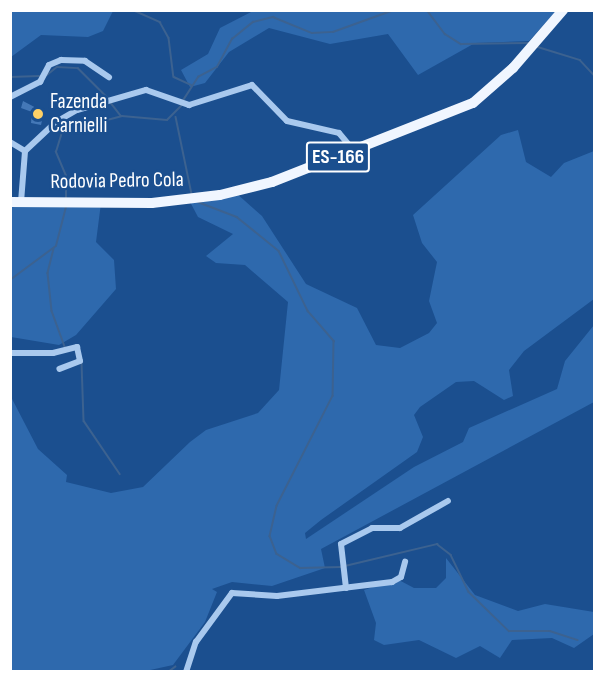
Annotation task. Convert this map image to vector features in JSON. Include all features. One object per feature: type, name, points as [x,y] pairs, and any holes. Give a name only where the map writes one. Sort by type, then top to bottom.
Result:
[{"type":"main road","name":"Rodovia Pedro Cola","points":[[16,202],[131,204],[220,195],[354,151],[483,96],[563,10]]},
{"type":"street","points":[[10,97],[37,84],[48,65],[61,60],[85,62],[109,77]]},
{"type":"street","points":[[16,202],[25,151],[67,114],[105,100],[146,90],[182,103],[252,84],[287,121],[339,133],[354,151]]},
{"type":"street","points":[[10,142],[25,151]]},
{"type":"street","points":[[10,353],[53,353],[77,347],[80,361],[59,369]]},
{"type":"street","points":[[346,588],[341,544],[372,528],[400,528],[448,501]]},
{"type":"street","points":[[186,672],[196,642],[232,593],[277,596],[396,581],[405,562]]},
{"type":"shaded area","points":[[11,10],[113,11],[103,31],[88,37],[41,35],[11,57]]},
{"type":"shaded area","points":[[253,11],[556,11],[529,41],[475,43],[418,75],[388,34],[330,44],[269,28],[229,52],[205,83],[190,87],[181,70],[208,54],[220,28]]},
{"type":"shaded area","points":[[518,130],[526,162],[551,177],[564,163],[594,151],[594,299],[524,351],[509,370],[513,396],[504,400],[474,381],[456,382],[420,407],[414,415],[423,437],[417,452],[321,520],[305,533],[306,539],[414,467],[463,442],[469,428],[557,389],[565,361],[594,325],[594,402],[321,549],[325,568],[272,586],[232,582],[212,589],[217,592],[205,622],[173,665],[141,672],[11,671],[10,395],[38,449],[67,475],[66,482],[111,493],[143,487],[190,442],[206,430],[258,413],[279,390],[288,302],[245,265],[216,263],[206,256],[233,234],[198,217],[189,200],[236,193],[262,216],[306,284],[357,308],[376,345],[400,348],[429,333],[437,323],[429,301],[437,262],[422,243],[413,215],[501,135]]},
{"type":"shaded area","points":[[11,201],[101,203],[96,242],[114,260],[116,289],[76,335],[59,345],[11,337]]},
{"type":"shaded area","points":[[446,558],[475,595],[518,611],[545,604],[594,612],[594,634],[574,648],[552,638],[512,640],[500,658],[480,646],[456,658],[419,640],[384,645],[374,640],[376,623],[364,590],[397,579],[414,588],[436,588],[446,578]]},
{"type":"building","name":"Fazenda Carnielli","points":[[23,101],[44,112],[41,125],[31,123],[32,112],[21,108]]},
{"type":"waterway","points":[[133,10],[160,22],[169,38],[174,77],[191,85]]},
{"type":"waterway","points":[[182,102],[198,77],[217,67],[232,39],[253,22],[273,17],[312,33],[333,32],[394,10]]},
{"type":"waterway","points":[[427,10],[445,34],[461,44],[528,43]]},
{"type":"waterway","points":[[538,47],[580,60],[594,75]]},
{"type":"waterway","points":[[47,75],[57,67],[78,68],[108,98]]},
{"type":"waterway","points":[[10,77],[39,76]]},
{"type":"waterway","points":[[111,103],[121,116]]},
{"type":"waterway","points":[[66,199],[66,176],[56,152],[62,132],[122,116],[167,120],[181,106]]},
{"type":"waterway","points":[[176,117],[192,194]]},
{"type":"waterway","points":[[198,202],[237,217],[279,251],[308,311],[334,341],[333,396],[277,506],[270,536],[277,554],[300,568],[341,567]]},
{"type":"waterway","points":[[10,280],[56,246],[66,207]]},
{"type":"waterway","points":[[54,249],[48,273],[52,311],[65,347]]},
{"type":"waterway","points":[[82,363],[84,421],[120,474]]},
{"type":"waterway","points":[[345,566],[437,544],[451,555],[469,592],[509,631],[550,631],[578,640]]},
{"type":"waterway","points":[[168,672],[175,667]]},
{"type":"place","name":"Fazenda Carnielli","points":[[38,114]]}]
